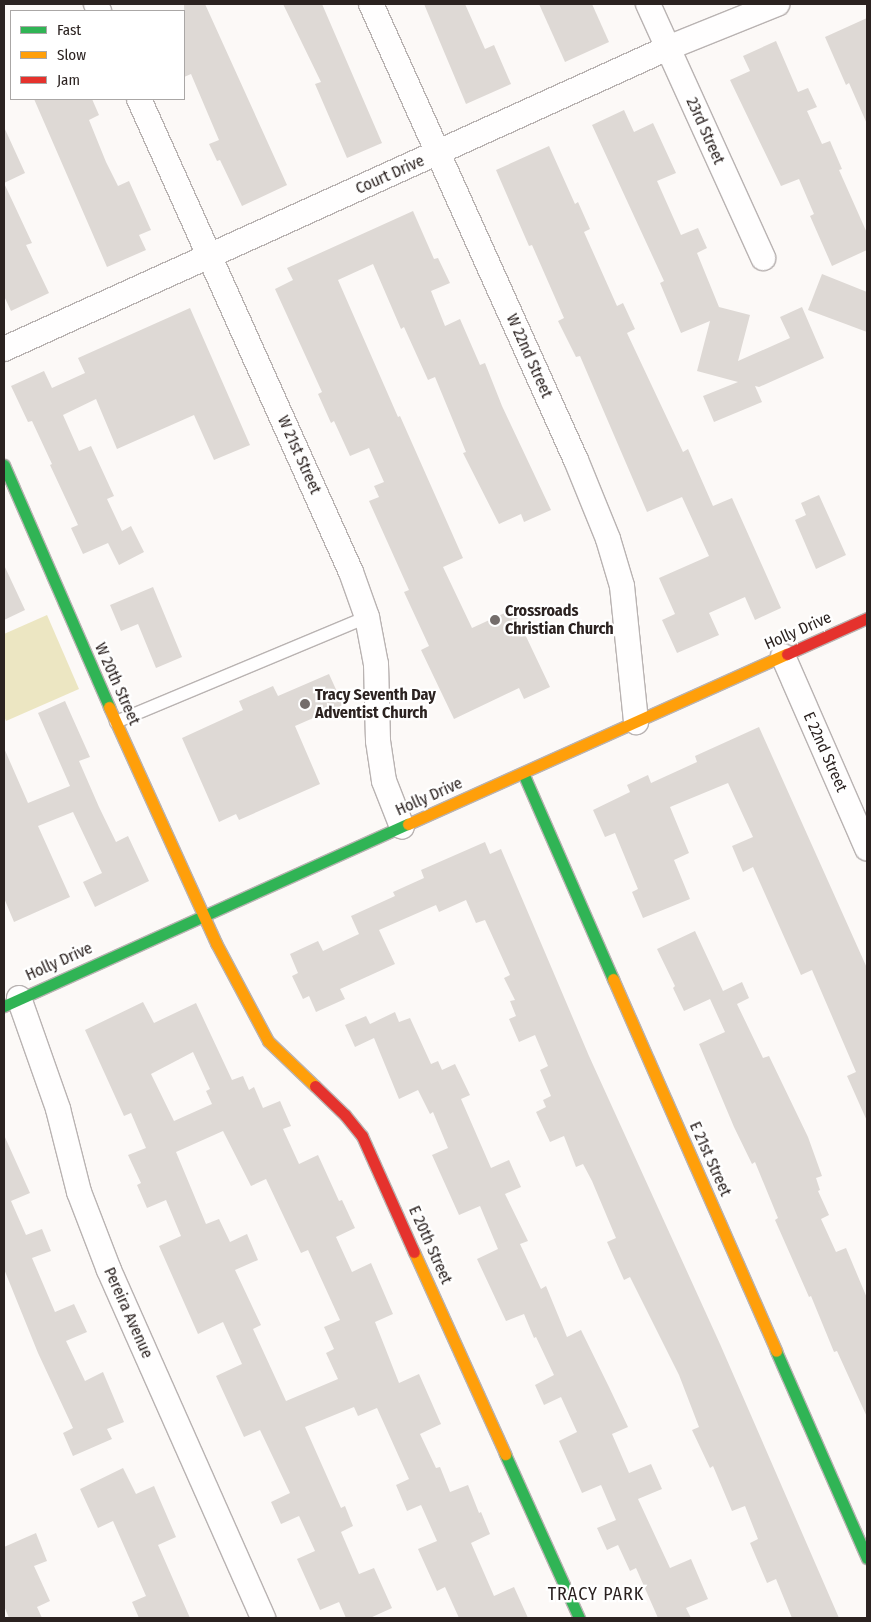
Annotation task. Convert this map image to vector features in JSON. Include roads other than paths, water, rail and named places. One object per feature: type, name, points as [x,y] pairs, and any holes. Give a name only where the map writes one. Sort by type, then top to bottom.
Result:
[{"type":"street","name":"W 22nd Street","points":[[371,4],[572,451],[608,540],[622,586],[636,722]]},
{"type":"street","name":"23rd Street","points":[[648,4],[763,258]]},
{"type":"street","name":"Court Drive","points":[[4,349],[211,257],[668,48],[777,4]]},
{"type":"street","name":"W 21st Street","points":[[139,100],[351,572],[367,617],[376,664],[378,741],[384,781],[402,827]]},
{"type":"street","name":"W 20th Street","points":[[4,465],[116,722],[204,916]]},
{"type":"street","name":"Holly Drive","points":[[12,1002],[867,618]]},
{"type":"street","name":"E 22nd Street","points":[[782,656],[867,848]]},
{"type":"street","name":"E 21st Street","points":[[522,773],[867,1558]]},
{"type":"street","name":"E 20th Street","points":[[204,916],[216,943],[268,1041],[346,1115],[362,1136],[579,1618]]},
{"type":"street","name":"Pereira Avenue","points":[[12,1002],[58,1109],[79,1192],[109,1270],[263,1618]]},
{"type":"lane","points":[[116,722],[367,617]]},
{"type":"place","name":"Crossroads Christian Church","points":[[495,620]]},
{"type":"place","name":"Tracy Seventh Day Adventist Church","points":[[305,704]]},
{"type":"district","name":"TRACY PARK","points":[[596,1594]]}]
